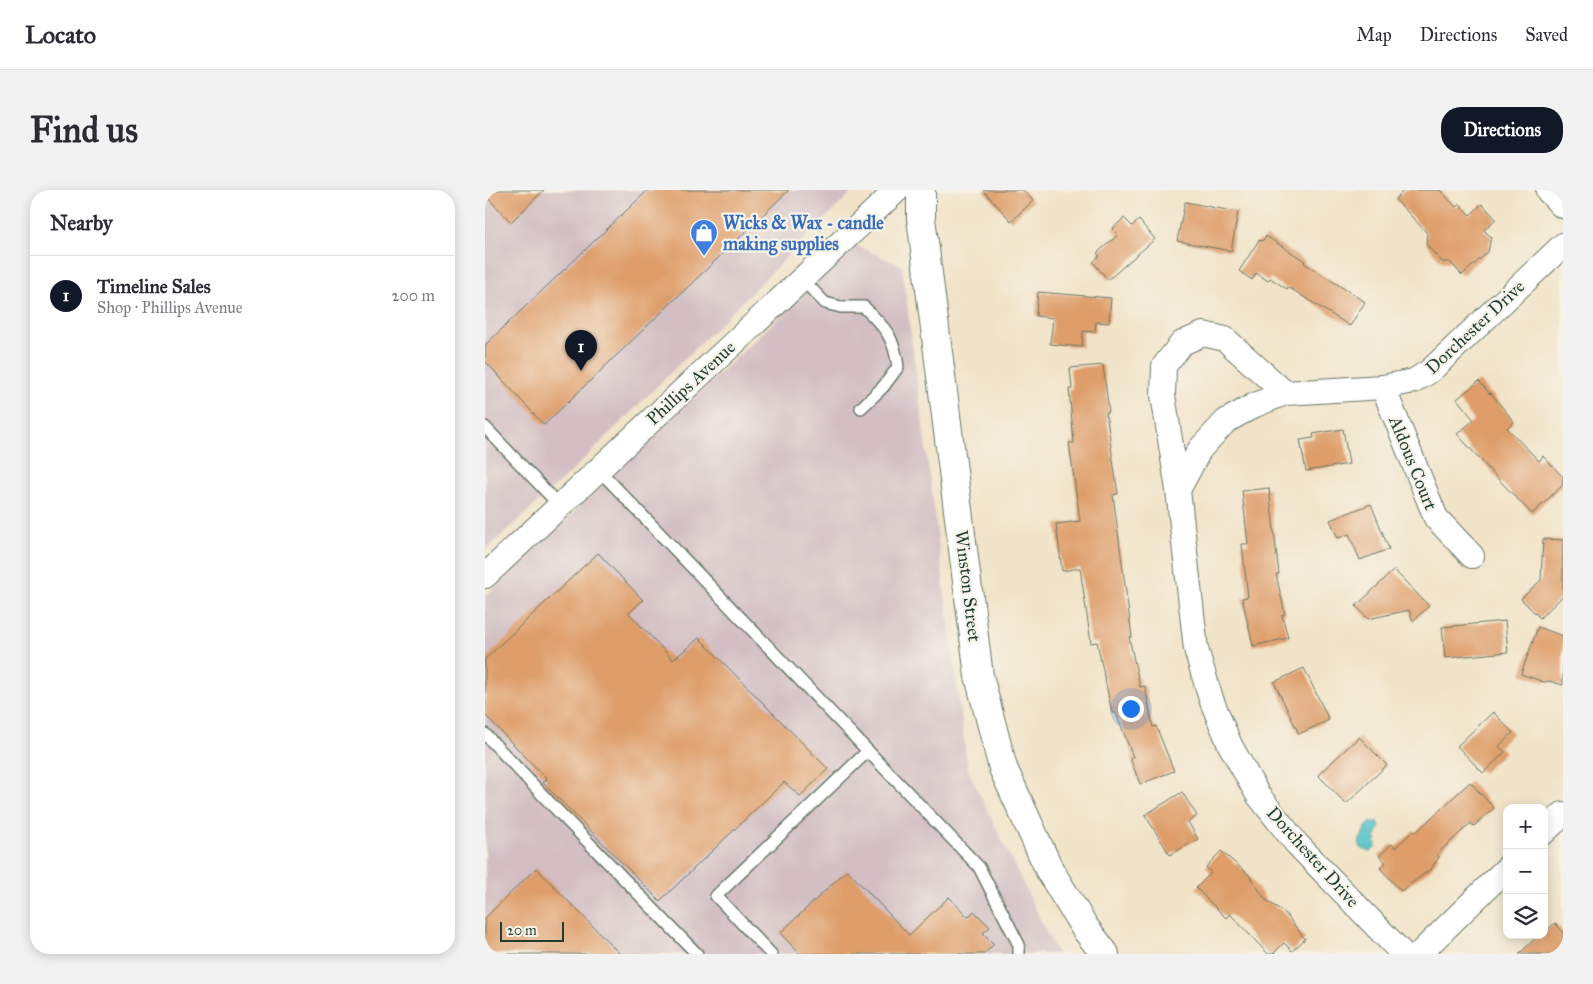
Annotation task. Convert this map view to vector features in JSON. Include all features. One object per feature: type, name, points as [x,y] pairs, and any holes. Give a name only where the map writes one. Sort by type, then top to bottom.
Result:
[{"type":"street","name":"Phillips Avenue","points":[[485,576],[897,190]]},
{"type":"street","name":"Winston Street","points":[[921,190],[921,218],[979,676],[1003,768],[1050,871],[1085,928],[1105,954]]},
{"type":"street","points":[[1550,190],[1563,204]]},
{"type":"street","name":"Dorchester Drive","points":[[1178,490],[1200,449],[1226,421],[1255,405],[1285,393],[1383,387],[1414,381],[1430,372],[1563,245]]},
{"type":"street","name":"Dorchester Drive","points":[[1285,393],[1225,339],[1203,334],[1182,343],[1164,366],[1163,395],[1178,490],[1196,650],[1211,699],[1230,745],[1258,795],[1296,843],[1403,954]]},
{"type":"street","name":"Aldous Court","points":[[1383,387],[1436,518],[1473,556]]},
{"type":"street","points":[[1548,828],[1563,814]]},
{"type":"street","points":[[1419,954],[1503,872]]},
{"type":"lane","points":[[803,280],[825,303],[841,307],[864,306],[886,329],[895,348],[898,367],[883,387],[861,408]]},
{"type":"lane","points":[[485,427],[560,506]]},
{"type":"lane","points":[[598,469],[979,867],[1019,945],[1019,954]]},
{"type":"lane","points":[[485,734],[697,954]]},
{"type":"lane","points":[[771,954],[715,896],[867,751]]},
{"type":"shaded area","points":[[485,190],[854,190],[574,469],[485,551]]},
{"type":"shaded area","points":[[855,245],[902,266],[968,770],[1057,954],[485,954],[485,596]]},
{"type":"water","points":[[1371,822],[1378,823],[1380,827],[1375,838],[1376,847],[1370,852],[1361,848],[1359,842],[1366,827]]},
{"type":"building","points":[[485,190],[544,190],[511,222],[485,195]]},
{"type":"building","points":[[648,190],[789,190],[544,425],[485,361],[485,345]]},
{"type":"building","points":[[983,190],[1023,190],[1033,201],[1011,221]]},
{"type":"building","points":[[1404,190],[1440,190],[1456,207],[1459,204],[1470,215],[1482,204],[1496,219],[1484,230],[1491,237],[1488,252],[1462,275],[1450,262],[1442,262],[1426,244],[1427,233],[1395,199]]},
{"type":"building","points":[[1185,202],[1238,212],[1231,251],[1177,241]]},
{"type":"building","points":[[1124,218],[1132,226],[1139,220],[1155,239],[1108,280],[1093,262],[1100,256],[1097,253],[1118,235],[1112,229]]},
{"type":"building","points":[[1266,236],[1365,302],[1350,326],[1288,287],[1287,289],[1270,278],[1268,281],[1256,273],[1252,280],[1239,271],[1259,240],[1262,241]]},
{"type":"building","points":[[1038,292],[1111,298],[1109,323],[1096,322],[1095,332],[1083,331],[1082,347],[1050,344],[1053,318],[1036,316]]},
{"type":"building","points":[[1103,365],[1109,412],[1106,412],[1118,494],[1113,495],[1132,637],[1129,637],[1140,687],[1145,686],[1153,727],[1156,726],[1174,771],[1140,784],[1130,758],[1133,757],[1116,713],[1112,713],[1097,642],[1091,643],[1080,568],[1062,571],[1056,524],[1080,521],[1069,443],[1074,443],[1069,389],[1072,389],[1070,368]]},
{"type":"building","points":[[1479,381],[1514,422],[1507,428],[1539,461],[1543,456],[1563,477],[1563,485],[1532,514],[1457,434],[1474,420],[1457,399]]},
{"type":"building","points":[[1343,429],[1349,464],[1306,471],[1300,440],[1314,438],[1313,434]]},
{"type":"building","points":[[1269,488],[1279,574],[1276,574],[1285,614],[1282,615],[1288,638],[1253,646],[1242,598],[1248,597],[1242,544],[1248,544],[1242,491]]},
{"type":"building","points":[[1371,504],[1389,549],[1360,560],[1349,534],[1338,538],[1330,520]]},
{"type":"building","points":[[1543,539],[1563,540],[1563,596],[1540,618],[1521,599],[1541,580]]},
{"type":"building","points":[[598,553],[643,600],[629,613],[673,660],[699,638],[828,769],[800,796],[784,782],[660,901],[543,783],[547,779],[485,715],[485,659]]},
{"type":"building","points":[[1394,570],[1429,606],[1413,621],[1409,610],[1368,619],[1356,606]]},
{"type":"building","points":[[1505,621],[1508,652],[1445,658],[1442,627]]},
{"type":"building","points":[[1538,627],[1563,636],[1563,685],[1549,681],[1544,682],[1521,674]]},
{"type":"building","points":[[1304,668],[1329,720],[1299,734],[1274,682]]},
{"type":"building","points":[[1493,712],[1513,733],[1499,746],[1505,752],[1483,773],[1457,746]]},
{"type":"building","points":[[1359,737],[1387,765],[1346,804],[1318,775]]},
{"type":"building","points":[[1470,782],[1494,808],[1474,826],[1471,823],[1437,854],[1439,857],[1431,869],[1401,891],[1380,868],[1386,862],[1379,856],[1392,844],[1395,848],[1414,830],[1416,832]]},
{"type":"building","points":[[1182,792],[1197,816],[1188,822],[1198,839],[1170,855],[1145,815]]},
{"type":"building","points":[[1221,851],[1248,874],[1266,900],[1285,913],[1305,939],[1292,951],[1284,943],[1273,954],[1268,954],[1230,914],[1226,918],[1196,888],[1211,873],[1206,867]]},
{"type":"building","points":[[536,868],[620,954],[485,954],[485,918]]},
{"type":"building","points":[[847,870],[909,935],[949,897],[968,917],[974,911],[990,927],[983,933],[994,944],[984,954],[800,954],[780,933]]},
{"type":"building","points":[[1555,923],[1563,932],[1563,954],[1519,954],[1535,939],[1548,939],[1548,929]]},
{"type":"place","name":"Wicks & Wax - candle making supplies","points":[[704,257]]},
{"type":"place","name":"Timeline Sales","points":[[581,371]]}]
